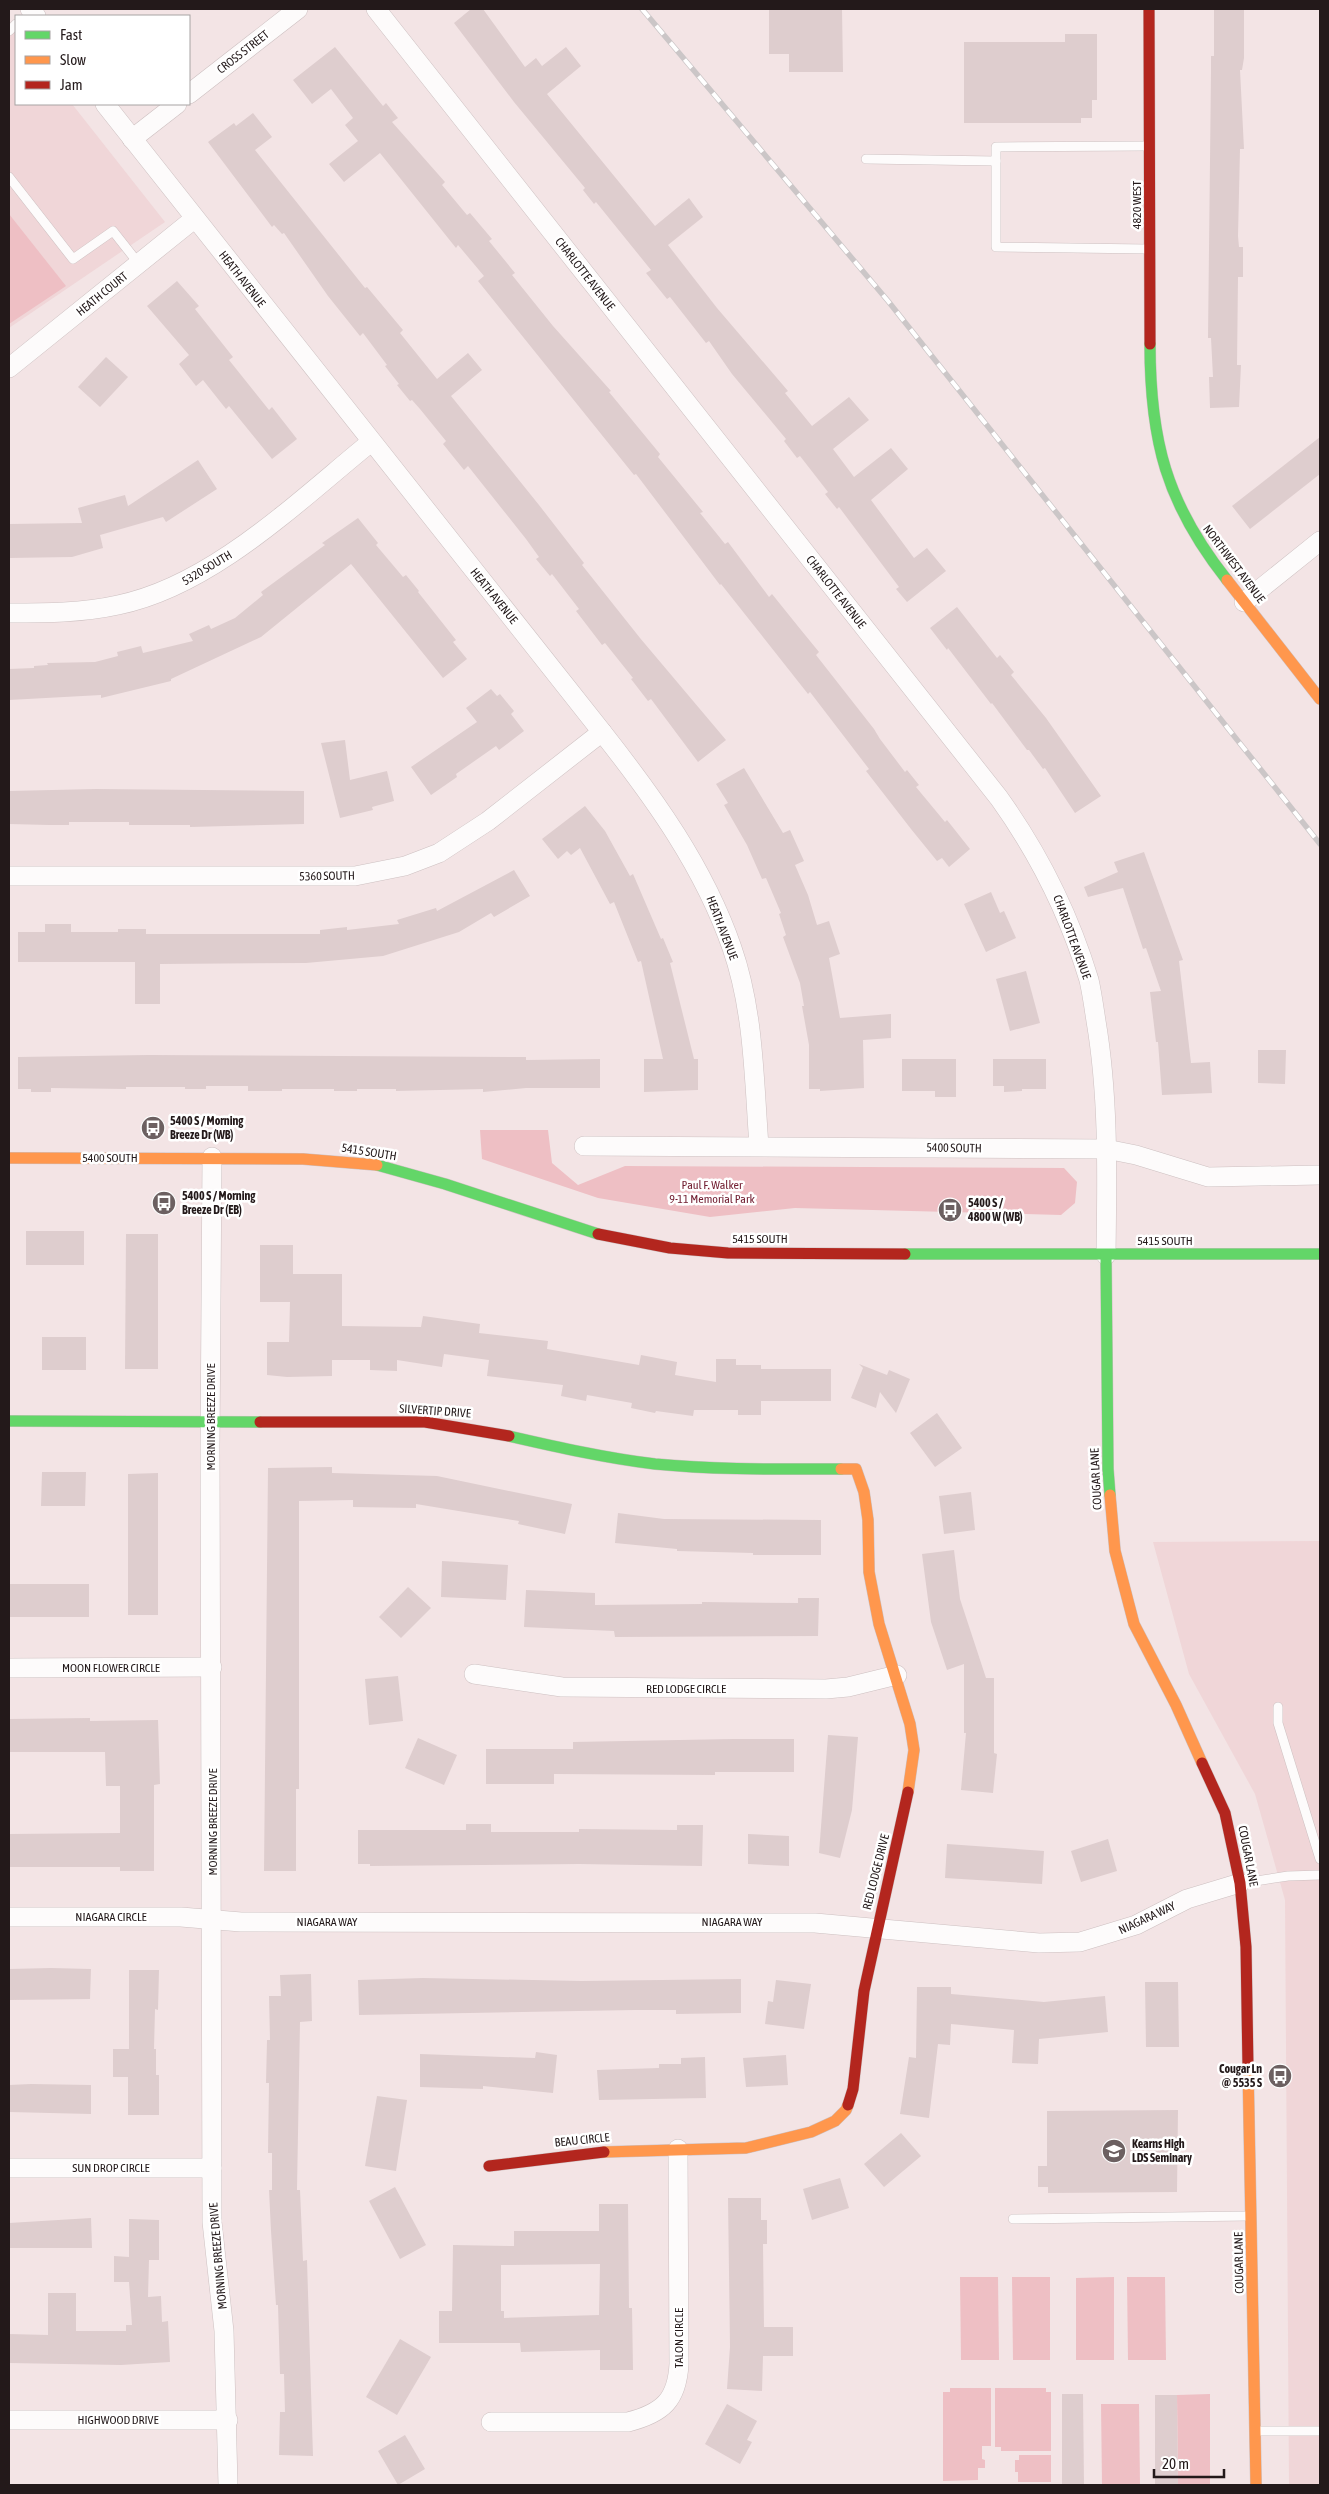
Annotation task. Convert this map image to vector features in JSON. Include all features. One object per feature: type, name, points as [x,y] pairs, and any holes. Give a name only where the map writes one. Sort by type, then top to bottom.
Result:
[{"type":"street","name":"CROSS STREET","points":[[190,93],[298,9]]},
{"type":"street","name":"CHARLOTTE AVENUE","points":[[376,9],[999,798],[1026,835],[1066,914],[1089,982],[1102,1058],[1106,1149],[1106,1255]]},
{"type":"street","name":"4820 WEST","points":[[1149,9],[1152,400]]},
{"type":"street","name":"HEATH AVENUE","points":[[106,105],[194,219],[602,732],[670,824],[702,878],[732,948],[751,1041],[759,1146]]},
{"type":"street","points":[[132,139],[176,105]]},
{"type":"street","name":"HEATH COURT","points":[[9,368],[194,219]]},
{"type":"street","name":"NORTHWEST AVENUE","points":[[1152,400],[1164,468],[1175,500],[1191,530],[1210,560],[1320,699]]},
{"type":"street","name":"5320 SOUTH","points":[[9,613],[52,613],[112,607],[179,585],[221,562],[371,442]]},
{"type":"street","points":[[1244,602],[1320,541]]},
{"type":"street","name":"5360 SOUTH","points":[[9,876],[355,876],[405,866],[439,852],[488,821],[602,732]]},
{"type":"street","name":"5400 SOUTH","points":[[584,1146],[1106,1149],[1136,1155],[1208,1177],[1320,1175]]},
{"type":"street","name":"5400 SOUTH","points":[[9,1158],[212,1158]]},
{"type":"street","name":"5415 SOUTH","points":[[212,1158],[303,1159],[379,1165],[445,1184],[599,1234],[670,1248],[728,1253],[1320,1254]]},
{"type":"street","name":"MORNING BREEZE DRIVE","points":[[212,1158],[212,2222],[224,2331],[228,2420],[228,2485]]},
{"type":"street","name":"COUGAR LANE","points":[[1106,1255],[1108,1469],[1115,1551],[1134,1624],[1176,1705],[1225,1813],[1240,1883],[1246,1947],[1256,2485]]},
{"type":"street","name":"SILVERTIP DRIVE","points":[[9,1421],[425,1422],[469,1426],[560,1448],[679,1467],[856,1469]]},
{"type":"street","name":"RED LODGE DRIVE","points":[[678,2149],[746,2148],[811,2132],[835,2121],[846,2110],[853,2089],[864,1991],[876,1928],[912,1776],[914,1750],[910,1724],[878,1615],[870,1572],[868,1520],[864,1492],[856,1469]]},
{"type":"street","name":"MOON FLOWER CIRCLE","points":[[9,1668],[212,1667]]},
{"type":"street","name":"RED LODGE CIRCLE","points":[[474,1674],[562,1687],[816,1689],[848,1687],[897,1676]]},
{"type":"street","name":"NIAGARA WAY","points":[[213,1920],[241,1922],[775,1922],[876,1928],[1039,1943],[1080,1942],[1136,1925],[1187,1899],[1240,1883]]},
{"type":"street","name":"NIAGARA CIRCLE","points":[[9,1917],[181,1917],[213,1920]]},
{"type":"street","name":"BEAU CIRCLE","points":[[489,2166],[595,2152],[678,2149]]},
{"type":"street","name":"TALON CIRCLE","points":[[491,2422],[628,2422],[649,2417],[663,2407],[672,2396],[678,2380],[679,2364],[678,2149]]},
{"type":"street","name":"SUN DROP CIRCLE","points":[[9,2168],[212,2168]]},
{"type":"street","name":"HIGHWOOD DRIVE","points":[[9,2420],[228,2420]]},
{"type":"lane","points":[[1150,146],[996,147],[996,247],[1151,249]]},
{"type":"lane","points":[[866,160],[996,161]]},
{"type":"lane","points":[[9,177],[73,259],[113,231],[139,264]]},
{"type":"lane","points":[[1278,1707],[1278,1723],[1320,1859]]},
{"type":"lane","points":[[1240,1883],[1288,1876],[1320,1875]]},
{"type":"lane","points":[[1013,2219],[1252,2216]]},
{"type":"lane","points":[[1255,2431],[1320,2431]]},
{"type":"shaded area","points":[[9,24],[15,32],[15,105],[73,105],[165,222],[9,328]]},
{"type":"shaded area","points":[[1320,1541],[1320,2485],[1289,2485],[1285,1900],[1255,1794],[1189,1674],[1153,1542]]},
{"type":"green space","points":[[9,214],[66,286],[9,324]]},
{"type":"green space","name":"Paul F. Walker 9-11 Memorial Park","points":[[480,1130],[548,1130],[552,1163],[578,1185],[625,1166],[1064,1168],[1077,1182],[1075,1203],[1061,1215],[795,1208],[710,1217],[598,1198],[482,1159]]},
{"type":"green space","points":[[960,2277],[998,2277],[999,2360],[961,2360]]},
{"type":"green space","points":[[1012,2277],[1050,2277],[1050,2360],[1013,2360]]},
{"type":"green space","points":[[1114,2277],[1114,2360],[1076,2360],[1076,2278]]},
{"type":"green space","points":[[1127,2277],[1165,2277],[1166,2360],[1128,2360]]},
{"type":"green space","points":[[950,2388],[991,2388],[991,2446],[982,2446],[982,2459],[985,2460],[985,2468],[978,2468],[978,2480],[943,2481],[943,2392],[950,2392]]},
{"type":"green space","points":[[995,2388],[1046,2388],[1046,2392],[1051,2392],[1051,2451],[1001,2451],[1001,2447],[995,2447]]},
{"type":"green space","points":[[1210,2394],[1210,2485],[1178,2485],[1177,2395]]},
{"type":"green space","points":[[1101,2404],[1139,2404],[1140,2485],[1102,2485]]},
{"type":"green space","points":[[1019,2455],[1051,2455],[1051,2482],[1018,2482],[1018,2472],[1015,2472],[1015,2460],[1019,2460]]},
{"type":"building","points":[[471,9],[483,9],[525,67],[536,58],[542,66],[566,47],[581,66],[547,94],[655,226],[689,198],[703,217],[668,245],[717,308],[788,391],[785,393],[812,426],[849,397],[869,420],[833,449],[854,477],[891,448],[908,469],[871,500],[914,558],[927,548],[946,571],[907,602],[896,589],[899,587],[839,507],[837,509],[825,494],[828,492],[800,456],[797,458],[784,441],[786,439],[732,374],[709,341],[706,343],[670,297],[667,299],[646,273],[651,270],[596,202],[594,204],[583,190],[585,188],[514,102],[454,23]]},
{"type":"building","points":[[769,9],[842,9],[843,72],[789,72],[789,54],[769,54]]},
{"type":"building","points":[[1214,9],[1244,9],[1244,58],[1242,70],[1240,70],[1244,149],[1240,149],[1238,236],[1239,247],[1243,247],[1243,277],[1238,277],[1237,365],[1241,365],[1239,407],[1210,408],[1209,377],[1213,377],[1211,338],[1208,338],[1211,56],[1214,56]]},
{"type":"building","points":[[1065,34],[1097,34],[1097,100],[1092,100],[1092,118],[1081,118],[1081,123],[964,123],[964,42],[1065,42]]},
{"type":"building","points":[[335,47],[383,106],[386,103],[398,118],[392,122],[445,182],[442,185],[467,215],[470,213],[492,239],[489,241],[515,273],[512,275],[553,326],[611,391],[609,392],[660,454],[658,457],[703,512],[700,513],[725,544],[728,542],[769,597],[772,594],[819,652],[816,655],[905,772],[907,770],[919,785],[916,787],[945,822],[947,820],[970,849],[949,867],[942,858],[937,861],[911,829],[866,771],[869,769],[810,692],[808,694],[720,585],[636,474],[634,475],[478,281],[484,276],[458,245],[456,248],[380,153],[344,182],[329,164],[358,141],[345,125],[353,118],[331,89],[312,104],[293,80]]},
{"type":"building","points":[[253,113],[272,137],[255,150],[365,288],[367,287],[403,330],[400,333],[437,379],[468,353],[482,370],[451,396],[539,505],[584,563],[582,565],[640,638],[726,740],[698,762],[651,699],[648,701],[631,679],[633,678],[605,643],[602,645],[576,611],[579,609],[552,574],[550,576],[536,559],[539,557],[526,539],[468,466],[464,470],[443,444],[446,441],[420,409],[412,400],[410,401],[397,385],[399,384],[385,366],[387,365],[363,333],[360,336],[328,296],[284,233],[282,234],[274,225],[272,227],[208,142],[234,123],[236,126]]},
{"type":"building","points":[[177,281],[199,306],[195,309],[233,357],[229,360],[269,410],[272,407],[297,439],[272,459],[229,406],[226,409],[203,380],[196,386],[179,364],[189,355],[147,306]]},
{"type":"building","points":[[106,357],[128,377],[100,407],[78,387]]},
{"type":"building","points":[[1320,437],[1320,474],[1250,529],[1232,506]]},
{"type":"building","points":[[198,460],[217,489],[166,522],[163,517],[100,535],[103,548],[72,557],[9,558],[9,524],[82,523],[78,508],[125,495],[128,506]]},
{"type":"building","points":[[358,518],[378,543],[376,545],[403,577],[406,575],[419,591],[456,640],[453,642],[467,659],[443,678],[351,564],[261,637],[171,679],[171,681],[101,698],[101,695],[9,700],[9,669],[34,668],[34,666],[48,665],[47,663],[95,662],[118,656],[117,652],[141,646],[143,653],[193,641],[189,634],[209,625],[211,629],[235,618],[263,595],[261,592],[325,545],[322,543]]},
{"type":"building","points":[[957,607],[997,658],[1000,655],[1014,672],[1011,675],[1046,718],[1101,796],[1075,813],[1045,768],[1043,769],[1029,750],[1027,750],[992,703],[930,628]]},
{"type":"building","points":[[491,689],[497,696],[500,694],[514,711],[511,714],[524,731],[499,750],[496,746],[456,774],[457,777],[431,795],[411,767],[477,722],[466,708]]},
{"type":"building","points":[[345,740],[350,780],[387,771],[394,801],[372,807],[373,810],[340,818],[321,743]]},
{"type":"building","points":[[744,768],[783,833],[790,830],[804,861],[795,865],[808,895],[817,925],[829,921],[840,954],[829,958],[840,1018],[891,1014],[891,1038],[863,1040],[864,1088],[820,1091],[820,1089],[809,1089],[809,1045],[802,1006],[804,1006],[800,983],[783,937],[786,935],[779,914],[781,913],[766,878],[762,879],[747,845],[724,805],[728,803],[716,784]]},
{"type":"building","points":[[96,789],[304,791],[304,824],[190,827],[190,825],[129,825],[129,822],[69,822],[69,825],[9,824],[9,791]]},
{"type":"building","points":[[585,806],[605,831],[630,876],[633,874],[673,962],[670,963],[694,1059],[698,1059],[698,1090],[644,1092],[644,1059],[663,1059],[641,961],[638,962],[614,902],[610,904],[580,848],[571,855],[567,851],[558,859],[542,839]]},
{"type":"building","points":[[1144,852],[1183,960],[1179,961],[1191,1063],[1210,1062],[1212,1093],[1162,1095],[1158,1042],[1156,1042],[1150,992],[1161,991],[1146,948],[1143,949],[1123,888],[1088,897],[1084,887],[1118,872],[1114,862]]},
{"type":"building","points":[[514,870],[530,896],[494,917],[491,913],[459,932],[383,956],[306,963],[160,964],[160,1004],[135,1004],[135,962],[18,962],[18,932],[45,932],[45,924],[71,924],[71,932],[118,932],[118,929],[146,929],[146,934],[320,934],[320,930],[347,927],[347,930],[399,924],[397,920],[436,908],[437,911]]},
{"type":"building","points":[[991,892],[1000,913],[1004,911],[1016,938],[986,952],[964,904]]},
{"type":"building","points":[[1026,971],[1040,1023],[1010,1031],[996,979]]},
{"type":"building","points":[[1258,1050],[1286,1050],[1285,1084],[1258,1083]]},
{"type":"building","points":[[148,1055],[526,1057],[526,1060],[600,1059],[600,1088],[526,1088],[483,1092],[483,1089],[396,1091],[396,1089],[357,1089],[357,1091],[334,1091],[334,1089],[282,1089],[282,1091],[248,1091],[248,1086],[206,1086],[206,1089],[185,1089],[185,1087],[126,1087],[126,1089],[51,1088],[51,1092],[31,1092],[31,1089],[18,1089],[18,1057]]},
{"type":"building","points":[[902,1059],[956,1059],[956,1097],[935,1097],[935,1091],[902,1091]]},
{"type":"building","points":[[993,1059],[1046,1059],[1046,1089],[1022,1089],[1022,1091],[1004,1092],[1004,1086],[993,1086]]},
{"type":"building","points":[[26,1231],[84,1231],[84,1265],[26,1265]]},
{"type":"building","points":[[126,1234],[158,1234],[158,1369],[125,1369]]},
{"type":"building","points":[[260,1245],[293,1245],[293,1274],[342,1274],[342,1326],[421,1327],[423,1316],[480,1324],[479,1333],[548,1341],[547,1349],[639,1365],[641,1355],[677,1362],[675,1375],[716,1382],[716,1359],[736,1359],[736,1365],[761,1365],[761,1369],[831,1369],[831,1401],[761,1401],[761,1415],[738,1415],[738,1410],[694,1410],[693,1416],[656,1411],[655,1413],[631,1408],[632,1403],[587,1395],[586,1401],[561,1396],[563,1385],[487,1376],[489,1360],[444,1354],[442,1367],[397,1360],[397,1371],[370,1370],[370,1360],[332,1360],[332,1376],[287,1377],[267,1375],[267,1342],[289,1342],[290,1302],[260,1302]]},
{"type":"building","points":[[42,1337],[86,1337],[86,1370],[42,1370]]},
{"type":"building","points":[[859,1364],[887,1375],[889,1370],[910,1379],[896,1413],[880,1392],[876,1408],[851,1398],[863,1368]]},
{"type":"building","points":[[937,1413],[962,1448],[935,1467],[910,1433]]},
{"type":"building","points":[[332,1467],[332,1473],[437,1476],[572,1504],[565,1534],[518,1524],[519,1521],[416,1504],[416,1508],[353,1507],[353,1500],[299,1501],[299,1789],[296,1789],[296,1871],[264,1871],[268,1468]]},
{"type":"building","points":[[42,1472],[86,1472],[85,1506],[41,1506]]},
{"type":"building","points":[[158,1473],[158,1615],[128,1615],[128,1474]]},
{"type":"building","points":[[971,1492],[975,1530],[944,1534],[939,1496]]},
{"type":"building","points":[[618,1513],[664,1519],[821,1520],[821,1555],[753,1555],[753,1553],[677,1551],[677,1549],[615,1543]]},
{"type":"building","points":[[954,1550],[960,1599],[986,1678],[994,1678],[994,1753],[997,1754],[993,1793],[961,1790],[966,1733],[964,1733],[964,1664],[947,1670],[931,1622],[922,1554]]},
{"type":"building","points":[[442,1561],[508,1565],[506,1600],[441,1597]]},
{"type":"building","points":[[9,1584],[89,1584],[89,1617],[9,1617]]},
{"type":"building","points":[[408,1587],[431,1608],[401,1638],[379,1617]]},
{"type":"building","points":[[526,1590],[595,1593],[595,1605],[702,1604],[702,1602],[798,1603],[798,1598],[819,1598],[818,1636],[615,1637],[614,1631],[524,1627]]},
{"type":"building","points":[[398,1676],[403,1721],[369,1725],[365,1679]]},
{"type":"building","points":[[90,1718],[90,1721],[158,1720],[160,1784],[154,1785],[154,1871],[120,1871],[120,1867],[9,1867],[9,1834],[120,1833],[120,1786],[106,1786],[105,1752],[9,1752],[9,1719]]},
{"type":"building","points":[[828,1735],[858,1737],[852,1810],[840,1858],[819,1853]]},
{"type":"building","points":[[418,1738],[457,1755],[444,1785],[405,1768]]},
{"type":"building","points":[[794,1739],[794,1772],[715,1772],[715,1775],[554,1774],[554,1784],[486,1784],[486,1749],[573,1749],[573,1742]]},
{"type":"building","points":[[466,1824],[491,1824],[491,1832],[579,1832],[579,1829],[677,1830],[677,1825],[703,1825],[702,1866],[579,1864],[370,1866],[370,1864],[358,1864],[358,1830],[466,1830]]},
{"type":"building","points":[[748,1834],[789,1836],[789,1866],[748,1864]]},
{"type":"building","points":[[1108,1839],[1117,1871],[1081,1882],[1071,1851]]},
{"type":"building","points":[[947,1844],[1044,1851],[1042,1884],[945,1878]]},
{"type":"building","points":[[9,1969],[91,1969],[90,1999],[9,2000]]},
{"type":"building","points":[[129,1970],[159,1970],[158,2010],[155,2009],[154,2049],[156,2049],[156,2075],[159,2075],[159,2115],[128,2115],[128,2077],[113,2077],[113,2049],[129,2049]]},
{"type":"building","points":[[311,1974],[312,2021],[300,2022],[297,2190],[300,2190],[303,2261],[307,2260],[313,2456],[279,2455],[280,2412],[285,2412],[284,2374],[280,2374],[278,2305],[276,2305],[269,2190],[272,2190],[272,2153],[268,2153],[269,2083],[266,2083],[267,2040],[270,2040],[269,1996],[281,1996],[280,1975]]},
{"type":"building","points":[[423,1978],[582,1981],[741,1979],[741,2013],[676,2014],[676,2010],[635,2010],[359,2015],[358,1980]]},
{"type":"building","points":[[776,1980],[811,1984],[804,2029],[765,2024],[768,2001],[773,2002]]},
{"type":"building","points":[[1145,1982],[1178,1982],[1179,2047],[1146,2047]]},
{"type":"building","points":[[917,1987],[951,1987],[951,1994],[1044,2002],[1105,1996],[1108,2032],[1039,2039],[1038,2064],[1012,2063],[1014,2030],[951,2024],[950,2045],[938,2044],[929,2118],[900,2114],[909,2057],[916,2058]]},
{"type":"building","points":[[536,2052],[557,2055],[553,2093],[483,2086],[483,2089],[420,2087],[420,2054],[535,2058]]},
{"type":"building","points":[[786,2055],[788,2085],[746,2087],[743,2058]]},
{"type":"building","points":[[705,2057],[706,2098],[599,2100],[597,2070],[659,2068],[659,2064],[681,2064],[681,2058]]},
{"type":"building","points":[[9,2085],[91,2085],[91,2114],[9,2112]]},
{"type":"building","points":[[377,2096],[407,2100],[396,2171],[365,2166]]},
{"type":"building","name":"Kearns High LDS Seminary","points":[[1178,2110],[1177,2192],[1048,2193],[1048,2187],[1038,2187],[1038,2166],[1047,2166],[1047,2111]]},
{"type":"building","points":[[901,2133],[921,2156],[884,2187],[864,2164]]},
{"type":"building","points":[[840,2178],[849,2208],[812,2220],[803,2189]]},
{"type":"building","points":[[395,2187],[426,2245],[400,2259],[369,2201]]},
{"type":"building","points":[[728,2198],[761,2198],[761,2220],[767,2220],[767,2244],[763,2244],[764,2327],[793,2327],[793,2356],[763,2356],[762,2391],[727,2389],[730,2347]]},
{"type":"building","points":[[599,2204],[628,2204],[629,2308],[632,2308],[633,2370],[600,2370],[600,2350],[521,2352],[520,2343],[439,2343],[439,2311],[452,2311],[453,2245],[514,2246],[514,2231],[599,2231]],"holes":[[[600,2264],[599,2315],[504,2318],[504,2311],[501,2311],[501,2265]]]},
{"type":"building","points":[[91,2218],[92,2248],[9,2248],[9,2223]]},
{"type":"building","points":[[129,2219],[159,2220],[159,2260],[149,2260],[148,2297],[161,2296],[162,2322],[168,2321],[170,2362],[121,2365],[9,2363],[9,2334],[48,2335],[48,2293],[76,2293],[76,2331],[126,2331],[126,2325],[132,2325],[129,2282],[114,2282],[114,2256],[129,2257]]},
{"type":"building","points":[[400,2339],[431,2357],[397,2415],[366,2397]]},
{"type":"building","points":[[1062,2394],[1083,2394],[1084,2485],[1062,2485]]},
{"type":"building","points":[[1155,2395],[1177,2395],[1178,2485],[1155,2485]]},
{"type":"building","points":[[727,2404],[757,2421],[747,2440],[752,2442],[740,2464],[705,2444]]},
{"type":"building","points":[[405,2435],[425,2469],[398,2485],[378,2451]]},
{"type":"railway","points":[[642,9],[888,301],[1320,844]]},
{"type":"traffic: fast","points":[[1150,344],[1153,411],[1158,441],[1166,469],[1176,497],[1189,524],[1206,552],[1227,580]]},
{"type":"traffic: fast","points":[[377,1165],[445,1184],[598,1234]]},
{"type":"traffic: fast","points":[[905,1254],[1320,1254]]},
{"type":"traffic: fast","points":[[1106,1255],[1108,1469],[1110,1495]]},
{"type":"traffic: fast","points":[[9,1421],[260,1422]]},
{"type":"traffic: fast","points":[[509,1436],[599,1455],[655,1464],[725,1468],[841,1469]]},
{"type":"traffic: slow","points":[[1227,580],[1320,699]]},
{"type":"traffic: slow","points":[[9,1158],[303,1159],[377,1165]]},
{"type":"traffic: slow","points":[[841,1469],[856,1469],[864,1492],[868,1520],[869,1572],[879,1624],[910,1724],[914,1750],[908,1792]]},
{"type":"traffic: slow","points":[[1110,1495],[1115,1551],[1134,1624],[1176,1705],[1202,1763]]},
{"type":"traffic: slow","points":[[1248,2067],[1256,2485]]},
{"type":"traffic: slow","points":[[604,2152],[746,2148],[811,2132],[835,2121],[846,2110],[848,2105]]},
{"type":"traffic: jam","points":[[1149,9],[1150,344]]},
{"type":"traffic: jam","points":[[598,1234],[670,1248],[728,1253],[905,1254]]},
{"type":"traffic: jam","points":[[260,1422],[425,1422],[509,1436]]},
{"type":"traffic: jam","points":[[1202,1763],[1225,1813],[1240,1883],[1246,1947],[1248,2067]]},
{"type":"traffic: jam","points":[[848,2105],[853,2089],[864,1991],[908,1792]]},
{"type":"traffic: jam","points":[[489,2166],[604,2152]]},
{"type":"place","name":"5400 S / Morning Breeze Dr (WB)","points":[[153,1128]]},
{"type":"place","name":"5400 S / Morning Breeze Dr (EB)","points":[[164,1203]]},
{"type":"place","name":"5400 S / 4800 W (WB)","points":[[950,1210]]},
{"type":"place","name":"Cougar Ln @ 5535 S","points":[[1280,2076]]},
{"type":"place","name":"Kearns High LDS Seminary","points":[[1114,2151]]}]
